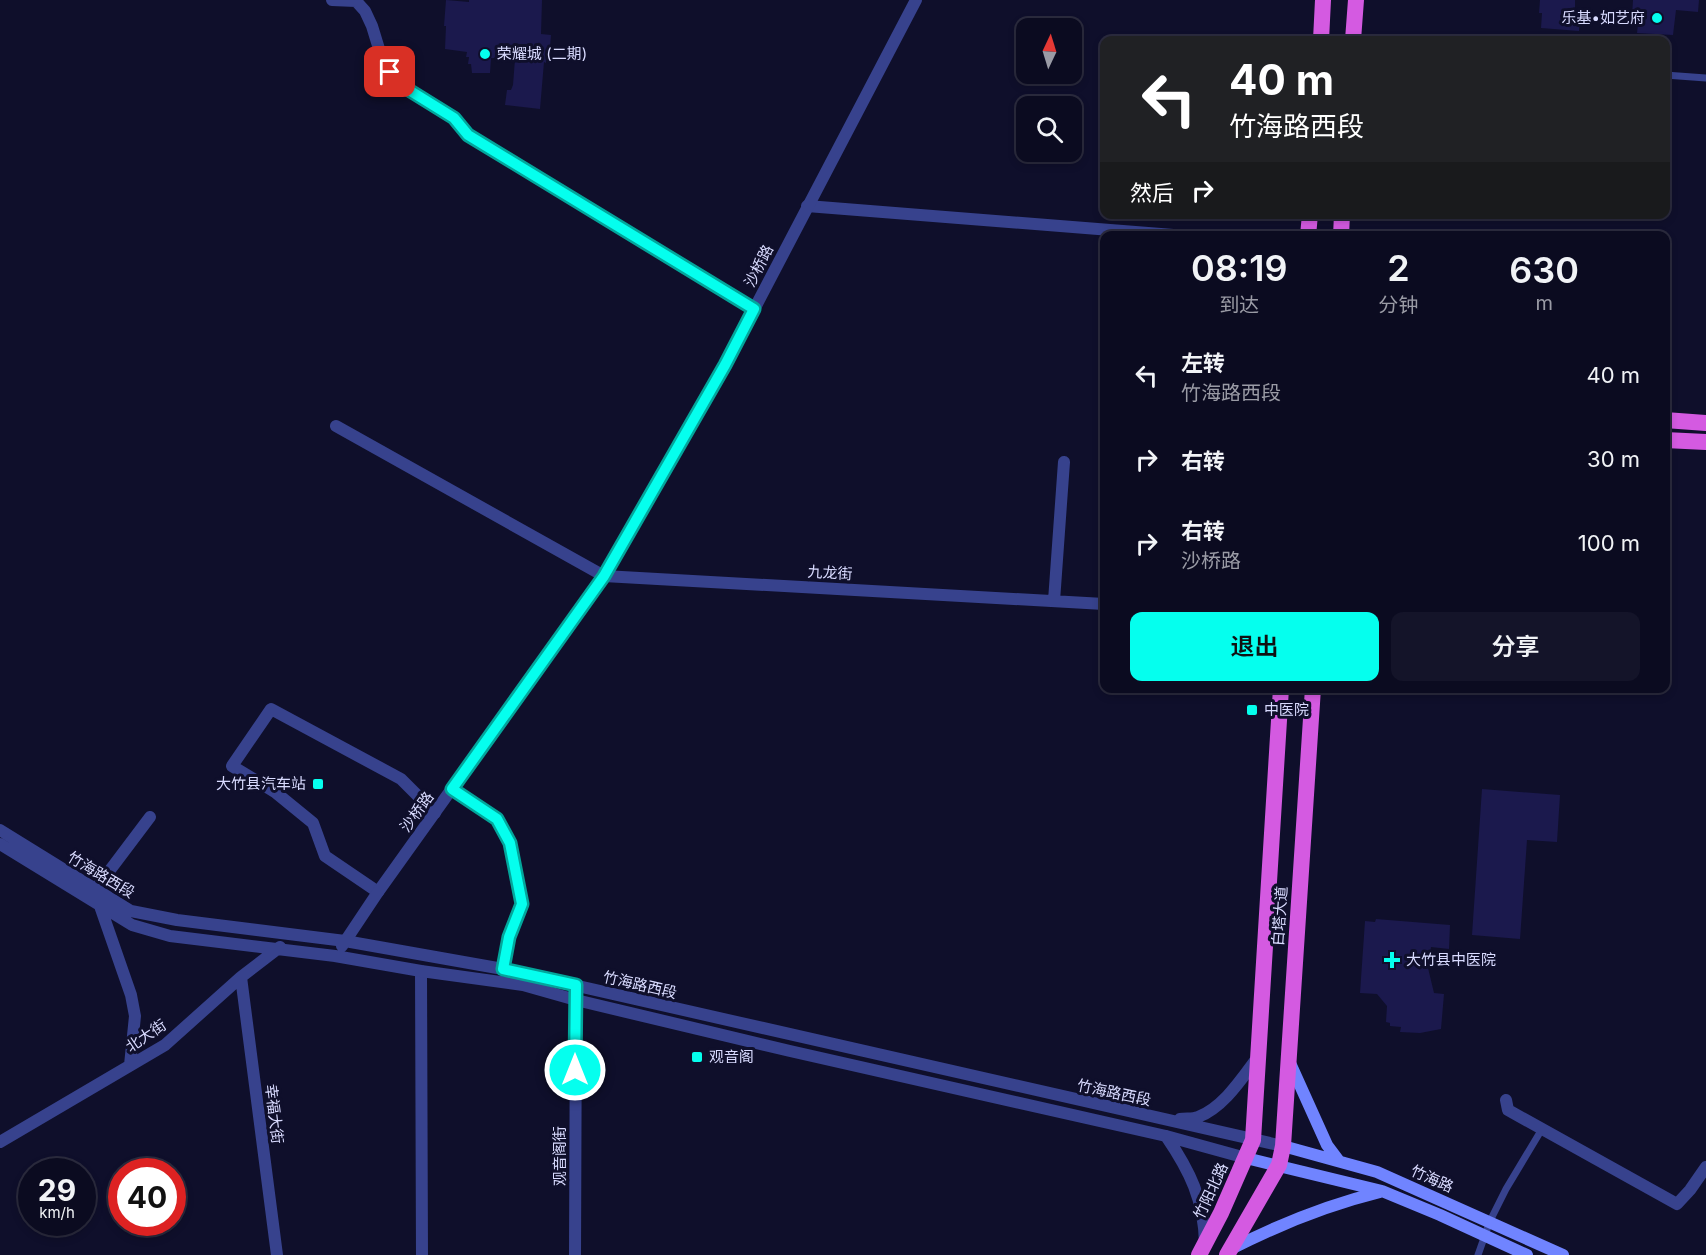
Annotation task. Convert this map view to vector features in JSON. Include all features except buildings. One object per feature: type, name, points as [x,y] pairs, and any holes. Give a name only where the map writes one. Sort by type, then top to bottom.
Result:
[{"type":"highway","points":[[1320,36],[1323,0]]},
{"type":"highway","points":[[1353,36],[1356,0]]},
{"type":"highway","points":[[1670,420],[1706,423]]},
{"type":"highway","points":[[1670,440],[1706,442]]},
{"type":"highway","name":"白塔大道","points":[[1253,1140],[1281,693]]},
{"type":"highway","name":"白塔大道","points":[[1284,1146],[1312,693]]},
{"type":"highway","name":"竹阳北路","points":[[1202,1250],[1253,1140]]},
{"type":"highway","points":[[1228,1252],[1279,1166],[1284,1146]]},
{"type":"main road","points":[[1289,1061],[1327,1145],[1339,1161]]},
{"type":"main road","name":"竹海路","points":[[1284,1146],[1377,1172],[1563,1255]]},
{"type":"main road","name":"竹海路","points":[[1246,1158],[1382,1191],[1527,1255]]},
{"type":"main road","points":[[1228,1252],[1278,1225],[1382,1191]]},
{"type":"street","points":[[332,0],[356,1],[365,11],[383,62],[390,72],[404,87],[454,118],[468,135],[754,309]]},
{"type":"street","name":"沙桥路","points":[[335,956],[378,892],[604,576],[725,365],[916,0]]},
{"type":"street","points":[[807,206],[1123,231]]},
{"type":"street","points":[[336,426],[604,576]]},
{"type":"street","points":[[1054,601],[1064,462]]},
{"type":"street","name":"九龙街","points":[[604,576],[1100,604]]},
{"type":"street","points":[[378,892],[325,856],[313,823],[275,792],[232,766],[271,709],[401,779],[435,813]]},
{"type":"street","points":[[452,789],[497,819],[510,843],[522,904],[509,937],[503,969]]},
{"type":"street","points":[[95,890],[150,817]]},
{"type":"street","name":"竹海路西段","points":[[0,830],[131,911],[177,920],[345,941],[503,969],[1284,1146]]},
{"type":"street","name":"竹海路西段","points":[[0,844],[132,925],[170,936],[335,956],[523,986],[790,1051],[1166,1136],[1246,1158]]},
{"type":"street","name":"竹海路西段","points":[[100,906],[131,995],[135,1016],[130,1065]]},
{"type":"street","name":"北大街","points":[[0,1142],[165,1045],[241,976],[296,936]]},
{"type":"street","points":[[421,971],[422,1255]]},
{"type":"street","name":"幸福大街","points":[[241,976],[277,1255]]},
{"type":"street","name":"观音阁街","points":[[575,1255],[576,985]]},
{"type":"street","points":[[1169,1120],[1198,1117],[1216,1106],[1236,1086],[1258,1057]]},
{"type":"street","points":[[1506,1100],[1508,1110],[1677,1204],[1706,1167]]},
{"type":"street","points":[[1166,1136],[1181,1158],[1198,1193],[1204,1219],[1202,1250]]},
{"type":"lane","points":[[1670,75],[1706,78]]},
{"type":"lane","points":[[1478,1255],[1490,1221],[1506,1189],[1542,1129]]},
{"type":"place","name":"乐基•如艺府","points":[[1657,18]]},
{"type":"place","name":"荣耀城 (二期)","points":[[485,54]]},
{"type":"place","name":"中医院","points":[[1252,710]]},
{"type":"place","name":"大竹县汽车站","points":[[318,784]]},
{"type":"place","name":"大竹县中医院","points":[[1392,960]]},
{"type":"place","name":"观音阁","points":[[697,1057]]},
{"type":"route","points":[[390,72],[404,87],[454,118],[468,135],[754,309],[725,365],[604,576],[452,789],[497,819],[510,843],[522,904],[509,937],[503,969],[576,985],[575,1070]]}]
